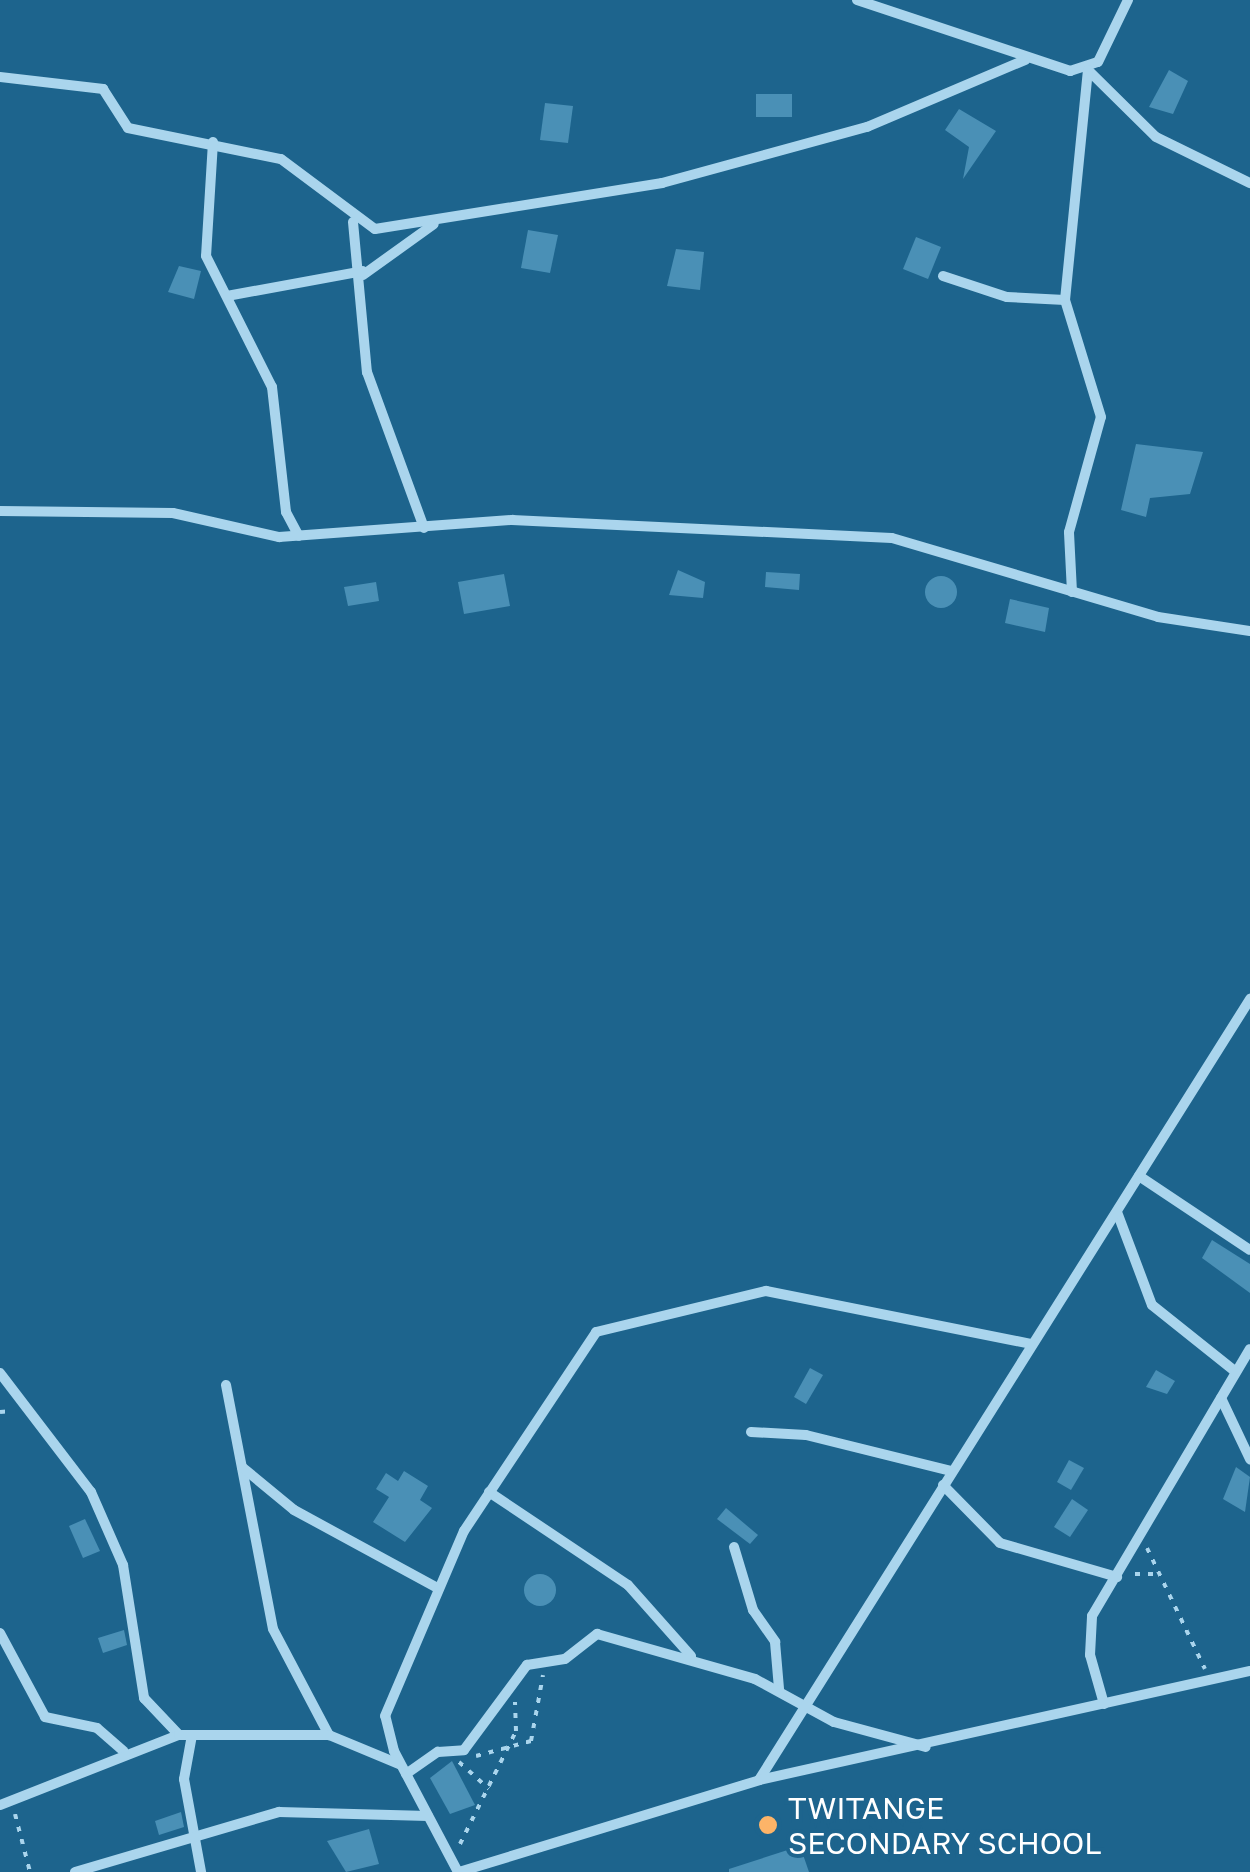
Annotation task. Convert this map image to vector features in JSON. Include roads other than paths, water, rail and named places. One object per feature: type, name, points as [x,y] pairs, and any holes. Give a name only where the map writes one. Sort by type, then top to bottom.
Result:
[{"type":"street","points":[[858,0],[1025,60],[1088,70],[1156,137],[1250,183]]},
{"type":"street","points":[[1072,592],[1070,532],[1101,418],[1066,300],[1088,70],[1128,0]]},
{"type":"street","points":[[0,77],[103,88],[128,128],[213,142],[281,159],[353,222],[374,229],[435,223],[662,184],[868,128],[1025,60]]},
{"type":"street","points":[[213,142],[202,223],[227,296],[272,387],[286,512],[299,536]]},
{"type":"street","points":[[353,222],[363,273],[367,372],[424,528]]},
{"type":"street","points":[[227,296],[363,273],[435,223]]},
{"type":"street","points":[[943,276],[1007,297],[1066,300]]},
{"type":"street","points":[[0,511],[173,513],[256,536],[588,520],[892,538],[1072,592],[1250,631]]},
{"type":"street","points":[[759,1780],[1250,999]]},
{"type":"street","points":[[1139,1176],[1250,1250]]},
{"type":"street","points":[[1118,1212],[1152,1305],[1236,1372]]},
{"type":"street","points":[[1031,1344],[766,1291],[688,1316],[610,1324],[578,1351],[489,1492],[436,1587],[386,1716],[403,1770],[458,1872],[759,1780],[931,1748],[1250,1671]]},
{"type":"street","points":[[1104,1704],[1088,1636],[1118,1575],[1250,1350]]},
{"type":"street","points":[[0,1373],[91,1492],[123,1565],[144,1698],[179,1735]]},
{"type":"street","points":[[226,1384],[273,1629],[329,1735]]},
{"type":"street","points":[[1221,1398],[1250,1459]]},
{"type":"street","points":[[751,1432],[806,1435],[951,1471]]},
{"type":"street","points":[[241,1466],[294,1510],[436,1587]]},
{"type":"street","points":[[942,1485],[1000,1543],[1094,1578],[1118,1575]]},
{"type":"street","points":[[489,1492],[628,1585],[695,1660]]},
{"type":"street","points":[[734,1547],[753,1610],[775,1642],[779,1690]]},
{"type":"street","points":[[0,1633],[45,1717],[97,1728],[123,1751]]},
{"type":"street","points":[[403,1770],[438,1752],[456,1756],[514,1682],[544,1659],[570,1657],[597,1634],[695,1660],[779,1690],[860,1732],[931,1748]]},
{"type":"street","points":[[4,1803],[123,1751],[179,1735],[329,1735],[403,1770]]},
{"type":"street","points":[[192,1735],[184,1778],[200,1872]]},
{"type":"street","points":[[75,1872],[279,1812],[428,1816]]},
{"type":"place","name":"TWITANGE SECONDARY SCHOOL","points":[[768,1825]]}]
